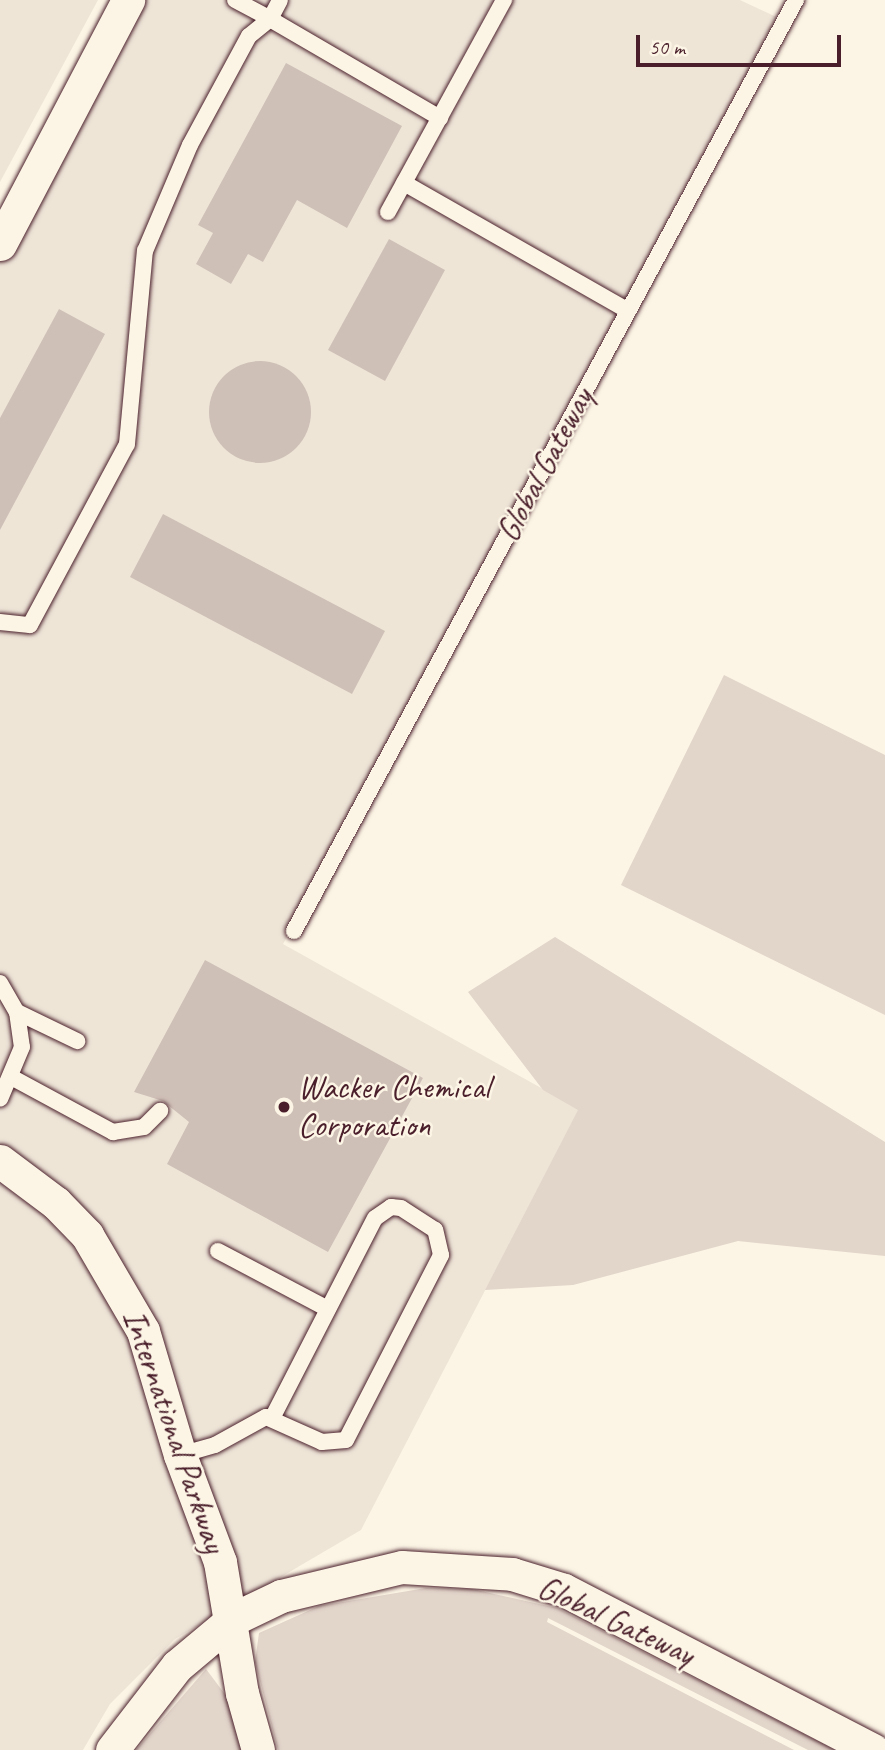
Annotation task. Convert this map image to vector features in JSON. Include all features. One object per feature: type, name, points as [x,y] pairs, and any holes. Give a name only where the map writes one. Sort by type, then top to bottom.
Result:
[{"type":"street","points":[[0,244],[128,0]]},
{"type":"street","name":"International Parkway","points":[[0,1161],[57,1203],[110,1266],[143,1331],[180,1455],[220,1562],[233,1619],[242,1693],[258,1750]]},
{"type":"street","name":"Global Gateway","points":[[112,1750],[177,1666],[233,1619],[281,1596],[402,1567],[512,1574],[564,1590],[873,1750]]},
{"type":"lane","points":[[235,0],[440,118]]},
{"type":"lane","points":[[0,622],[30,625],[127,444],[145,251],[190,145],[249,36],[270,19],[280,0]]},
{"type":"lane","points":[[388,212],[504,0]]},
{"type":"lane","name":"Global Gateway","points":[[294,931],[796,0]]},
{"type":"lane","points":[[404,183],[628,311]]},
{"type":"lane","points":[[0,983],[17,1012],[22,1047],[12,1078],[0,1098]]},
{"type":"lane","points":[[17,1012],[77,1041]]},
{"type":"lane","points":[[12,1078],[113,1132],[144,1127],[160,1111]]},
{"type":"lane","points":[[180,1455],[272,1418],[383,1210],[401,1209],[435,1230],[441,1255],[346,1440],[322,1442],[272,1418]]},
{"type":"lane","points":[[218,1251],[328,1309]]},
{"type":"shaded area","points":[[0,0],[98,0],[0,182]]},
{"type":"shaded area","points":[[128,0],[740,0],[785,21],[283,944],[579,1109],[361,1530],[175,1639],[110,1704],[83,1750],[0,1750],[0,244]]},
{"type":"shaded area","points":[[724,675],[885,755],[885,1015],[621,885]]},
{"type":"shaded area","points":[[555,937],[885,1142],[885,1256],[738,1241],[573,1285],[485,1290],[578,1110],[543,1090],[468,992]]},
{"type":"shaded area","points":[[426,1588],[472,1589],[557,1608],[835,1750],[808,1750],[548,1618],[547,1622],[794,1750],[278,1750],[255,1662],[259,1633],[319,1606]]},
{"type":"shaded area","points":[[206,1669],[227,1697],[242,1750],[136,1750]]},
{"type":"building","points":[[286,63],[402,126],[347,228],[297,200],[263,262],[248,254],[231,284],[196,264],[213,233],[198,225]]},
{"type":"building","points":[[389,239],[445,270],[385,381],[328,350]]},
{"type":"building","points":[[59,309],[105,334],[0,530],[0,418]]},
{"type":"building","points":[[260,361],[280,365],[296,376],[307,392],[311,412],[307,432],[296,448],[280,459],[260,463],[240,459],[224,448],[213,432],[209,412],[213,392],[224,376],[240,365]]},
{"type":"building","points":[[163,514],[385,631],[352,694],[130,577]]},
{"type":"building","name":"Wacker Chemical Corporation","points":[[205,960],[423,1078],[328,1252],[167,1164],[189,1122],[163,1101],[134,1092]]},
{"type":"place","name":"Wacker Chemical Corporation","points":[[284,1107]]}]
